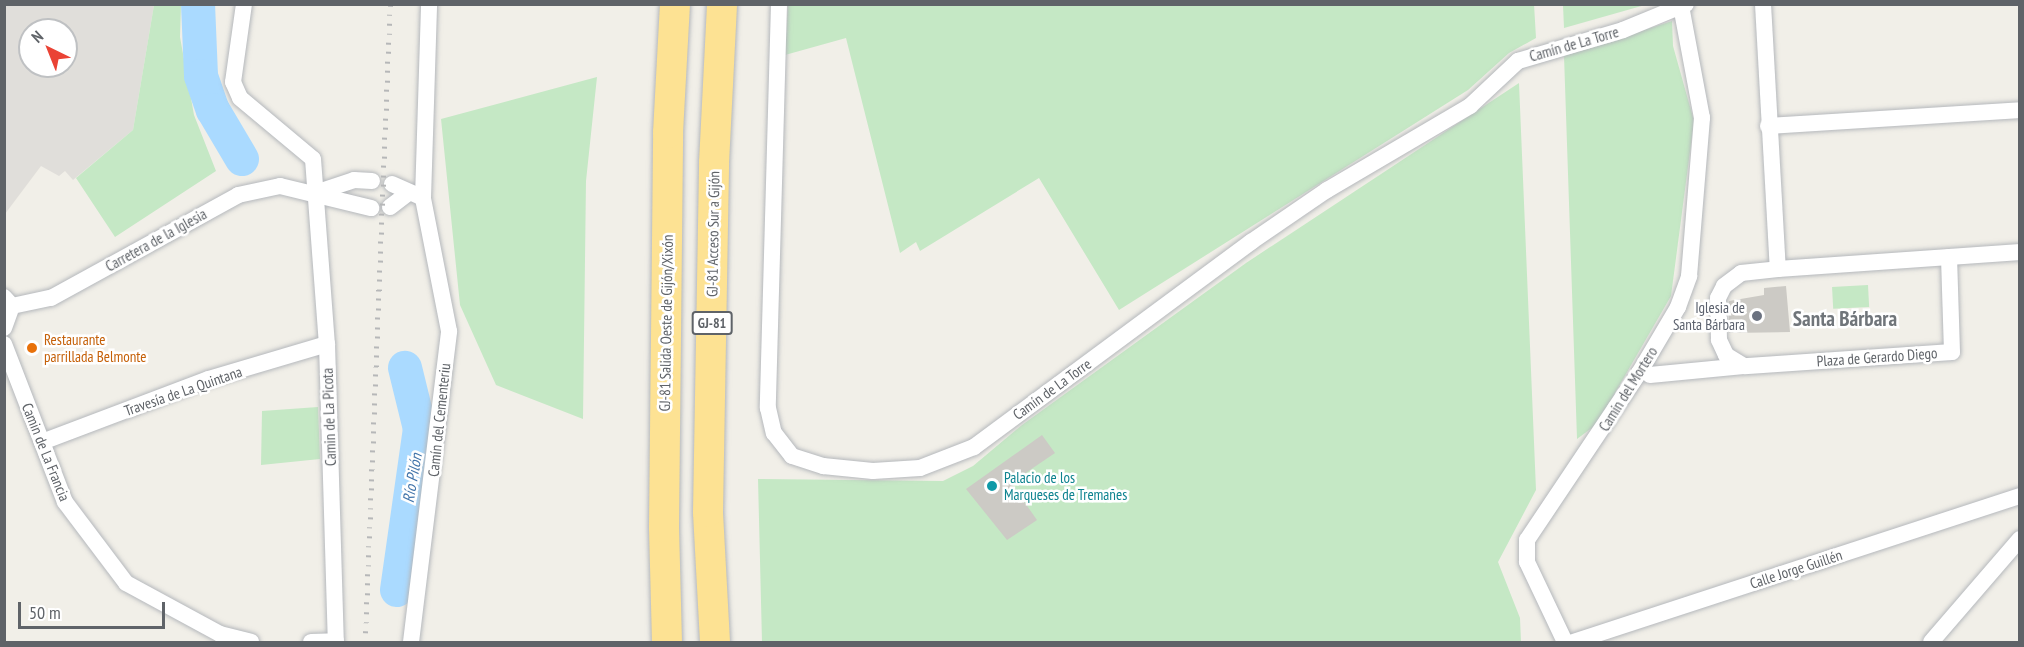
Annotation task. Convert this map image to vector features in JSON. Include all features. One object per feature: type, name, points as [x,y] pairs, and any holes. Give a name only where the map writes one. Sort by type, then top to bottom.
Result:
[{"type":"highway","name":"GJ-81 Salida Oeste de Gijón/Xixón","points":[[668,642],[664,527],[668,157],[675,4]]},
{"type":"highway","name":"GJ-81 Acceso Sur a Gijón","points":[[715,642],[708,512],[714,164],[722,4]]},
{"type":"street","name":"Camin de La Picota","points":[[244,4],[233,82],[247,104],[313,159],[327,344],[336,642]]},
{"type":"street","name":"Camín del Cementeriu","points":[[411,642],[449,331],[414,196],[429,4]]},
{"type":"street","name":"Camín de La Torre","points":[[779,4],[768,408],[774,433],[792,456],[823,466],[873,471],[920,468],[974,447],[1251,242],[1327,190],[1470,105],[1518,61],[1623,30],[1683,5]]},
{"type":"street","points":[[1763,4],[1768,126],[1778,269]]},
{"type":"street","name":"Camín del Mortero","points":[[1565,642],[1527,562],[1527,540],[1640,373],[1678,307],[1689,276],[1702,118],[1683,5]]},
{"type":"street","points":[[1768,126],[2019,110]]},
{"type":"street","name":"Carretera de la Iglesia","points":[[315,192],[354,180],[372,182]]},
{"type":"street","points":[[392,184],[414,196]]},
{"type":"street","name":"Carretera de la Iglesia","points":[[8,302],[51,298],[238,195],[280,186],[315,192],[371,208]]},
{"type":"street","points":[[390,207],[414,196]]},
{"type":"street","points":[[1744,366],[1726,356],[1719,340],[1718,298],[1724,286],[1741,273],[2019,252]]},
{"type":"street","name":"Plaza de Gerardo Diego","points":[[1650,375],[1744,366],[1952,352],[1949,257]]},
{"type":"street","points":[[4,328],[8,302]]},
{"type":"street","name":"Camin de La Francia","points":[[4,344],[65,502],[126,583],[220,634],[251,642]]},
{"type":"street","name":"Travesía de La Quintana","points":[[42,442],[209,379],[327,344]]},
{"type":"street","name":"Calle Jorge Guillén","points":[[1573,642],[2019,496]]},
{"type":"street","points":[[1931,642],[2019,539]]},
{"type":"street","points":[[311,642],[336,642]]},
{"type":"shaded area","points":[[5,5],[154,5],[133,130],[73,180],[65,171],[59,176],[41,166],[5,214]]},
{"type":"green space","points":[[788,4],[1534,4],[1536,38],[1509,53],[1468,90],[1119,310],[1039,178],[920,251],[916,242],[900,253],[846,38],[785,55]]},
{"type":"green space","points":[[1563,4],[1645,5],[1564,28]]},
{"type":"green space","points":[[154,5],[181,5],[180,37],[194,115],[216,171],[115,237],[76,178],[133,130]]},
{"type":"green space","points":[[1672,21],[1673,46],[1694,121],[1671,296],[1597,424],[1577,439],[1564,56]]},
{"type":"green space","points":[[597,77],[586,181],[583,419],[496,385],[460,305],[441,119]]},
{"type":"green space","points":[[1519,83],[1536,490],[1498,562],[1520,618],[1521,642],[762,642],[758,479],[943,481],[973,466],[1022,425],[1246,263]]},
{"type":"green space","points":[[1868,285],[1869,307],[1833,309],[1832,287]]},
{"type":"green space","points":[[318,407],[320,459],[261,465],[262,411]]},
{"type":"building","name":"Iglesia de Santa Bárbara","points":[[1786,286],[1790,332],[1729,333],[1729,301],[1764,295],[1764,288]]},
{"type":"building","name":"Palacio de los Marqueses de Tremañes","points":[[1042,435],[1055,453],[1011,483],[1037,520],[1007,540],[966,489]]},
{"type":"waterway","name":"Río Pilón","points":[[198,4],[201,76],[213,110],[242,159]]},
{"type":"waterway","name":"Río Pilón","points":[[397,590],[420,429],[405,368]]},
{"type":"railway","points":[[365,642],[390,4]]},
{"type":"place","name":"Iglesia de Santa Bárbara","points":[[1757,316]]},
{"type":"place","name":"Restaurante parrillada Belmonte","points":[[32,348]]},
{"type":"place","name":"Palacio de los Marqueses de Tremañes","points":[[992,486]]},
{"type":"district","name":"Santa Bárbara","points":[[1845,319]]}]
